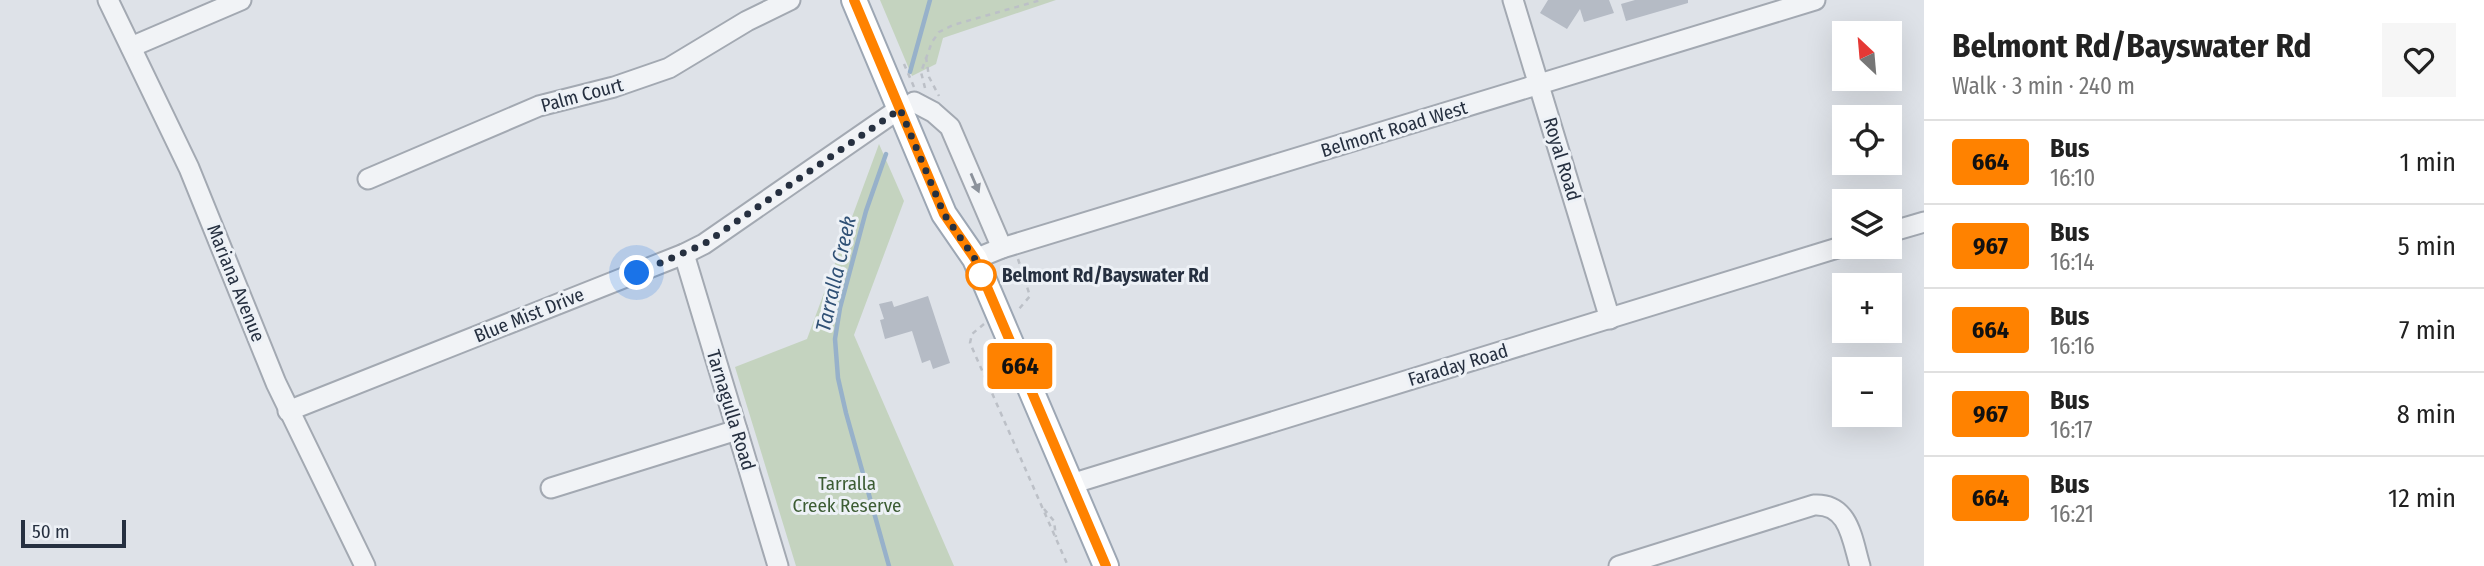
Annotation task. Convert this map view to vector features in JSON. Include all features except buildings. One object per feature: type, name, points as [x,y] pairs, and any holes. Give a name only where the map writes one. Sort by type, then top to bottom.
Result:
[{"type":"main road","points":[[854,0],[914,98]]},
{"type":"main road","points":[[871,0],[914,98],[944,214],[975,259],[1105,566]]},
{"type":"street","name":"Mariana Avenue","points":[[108,0],[189,168],[288,411],[365,566]]},
{"type":"street","points":[[131,47],[241,0]]},
{"type":"street","name":"Palm Court","points":[[368,178],[539,106],[614,87],[669,68],[747,21],[790,0]]},
{"type":"street","name":"Royal Road","points":[[1513,0],[1610,318]]},
{"type":"street","name":"Belmont Road West","points":[[975,259],[1002,248],[1815,0]]},
{"type":"street","points":[[914,98],[950,120],[1002,248]]},
{"type":"street","name":"Blue Mist Drive","points":[[288,411],[704,244],[914,98]]},
{"type":"street","points":[[1902,228],[1924,222]]},
{"type":"street","name":"Faraday Road","points":[[1070,484],[1832,250]]},
{"type":"street","name":"Tarnagulla Road","points":[[684,254],[778,566]]},
{"type":"street","points":[[551,488],[737,430]]},
{"type":"street","points":[[1619,566],[1645,562],[1814,505],[1824,505],[1841,514],[1847,524],[1860,566]]},
{"type":"path","points":[[914,98],[935,37],[946,28],[1041,0]]},
{"type":"path","points":[[926,57],[929,78],[950,120]]},
{"type":"path","points":[[904,64],[914,98]]},
{"type":"path","points":[[1056,537],[1054,521],[1043,509],[1068,566]]},
{"type":"green space","points":[[880,0],[1056,0],[943,38],[936,64],[912,76]]},
{"type":"green space","name":"Tarralla Creek Reserve","points":[[879,144],[904,201],[854,335],[954,566],[796,566],[735,367],[807,339]]},
{"type":"waterway","name":"Tarralla Creek","points":[[910,72],[930,0]]},
{"type":"waterway","name":"Tarralla Creek","points":[[886,154],[866,211],[840,308],[835,339],[838,378],[846,413],[889,566]]},
{"type":"bus line","name":"664","points":[[854,0],[944,214],[975,259],[1106,566]]},
{"type":"place","name":"Belmont Rd/Bayswater Rd","points":[[981,275]]},
{"type":"route","points":[[637,273],[704,244],[900,109],[944,214],[975,259],[981,275]]}]
